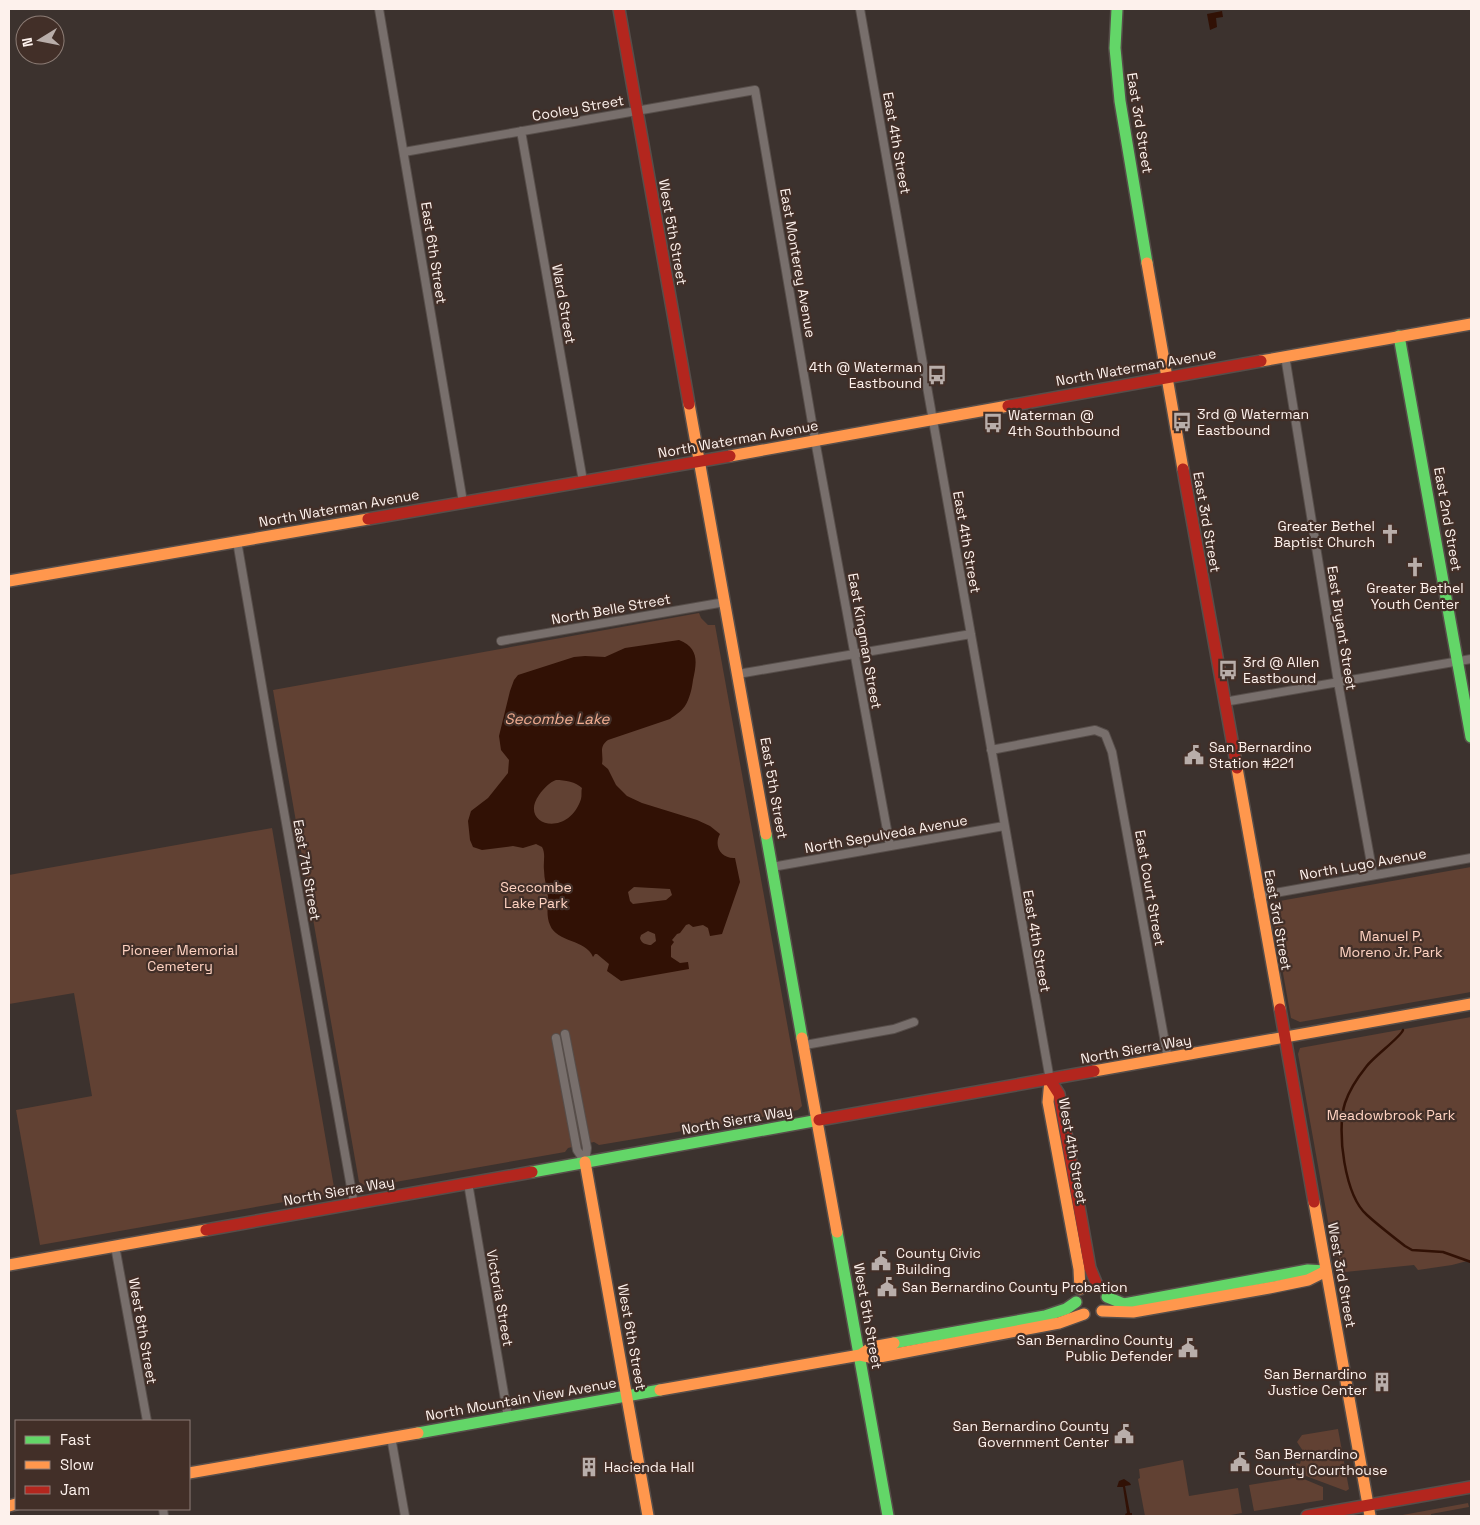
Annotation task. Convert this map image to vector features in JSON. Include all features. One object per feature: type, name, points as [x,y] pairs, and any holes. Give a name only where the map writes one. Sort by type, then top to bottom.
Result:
[{"type":"street","name":"East 6th Street","points":[[379,9],[463,502]]},
{"type":"street","name":"West 5th Street","points":[[619,9],[698,461]]},
{"type":"street","name":"East 4th Street","points":[[860,9],[1050,1080]]},
{"type":"street","name":"East 3rd Street","points":[[1117,9],[1115,48],[1119,94],[1166,377],[1284,1038]]},
{"type":"street","name":"Cooley Street","points":[[404,152],[755,90]]},
{"type":"street","name":"East Monterey Avenue","points":[[755,90],[816,440]]},
{"type":"street","name":"Ward Street","points":[[521,131],[583,481]]},
{"type":"street","name":"North Waterman Avenue","points":[[9,581],[1471,324]]},
{"type":"street","name":"East 2nd Street","points":[[1399,336],[1471,737]]},
{"type":"street","name":"East Bryant Street","points":[[1286,356],[1338,682],[1373,874]]},
{"type":"street","name":"East Kingman Street","points":[[816,440],[890,846]]},
{"type":"street","name":"East 5th Street","points":[[698,461],[818,1121]]},
{"type":"street","name":"East 7th Street","points":[[238,541],[274,760],[354,1204]]},
{"type":"street","name":"North Belle Street","points":[[501,641],[725,602]]},
{"type":"street","points":[[738,674],[970,634]]},
{"type":"street","points":[[1224,702],[1471,659]]},
{"type":"street","name":"East Court Street","points":[[991,750],[1095,730],[1105,734],[1111,745],[1168,1059]]},
{"type":"street","name":"North Sepulveda Avenue","points":[[772,867],[1004,826]]},
{"type":"street","name":"North Lugo Avenue","points":[[1258,896],[1471,858]]},
{"type":"street","name":"North Sierra Way","points":[[9,1265],[1471,1004]]},
{"type":"street","points":[[804,1046],[894,1029],[914,1022]]},
{"type":"street","points":[[566,1034],[587,1148],[585,1162]]},
{"type":"street","points":[[556,1038],[577,1150],[585,1162]]},
{"type":"street","name":"West 3rd Street","points":[[1284,1038],[1369,1511]]},
{"type":"street","name":"West 4th Street","points":[[1050,1080],[1059,1094],[1090,1268],[1097,1285]]},
{"type":"street","name":"West 4th Street","points":[[1050,1080],[1048,1102],[1079,1269],[1080,1289]]},
{"type":"street","name":"West 5th Street","points":[[818,1121],[888,1516]]},
{"type":"street","name":"West 6th Street","points":[[585,1162],[648,1516]]},
{"type":"street","name":"Victoria Street","points":[[468,1183],[508,1416]]},
{"type":"street","name":"West 8th Street","points":[[115,1246],[147,1420]]},
{"type":"street","points":[[1107,1297],[1124,1304],[1308,1270],[1326,1271]]},
{"type":"street","points":[[1102,1311],[1133,1312],[1308,1280],[1326,1271]]},
{"type":"street","points":[[1086,1284],[1097,1285],[1102,1288],[1107,1297],[1107,1302],[1102,1311],[1094,1316],[1084,1314],[1080,1311],[1076,1302],[1076,1296],[1086,1284]]},
{"type":"street","name":"North Mountain View Avenue","points":[[860,1355],[872,1347],[1045,1316],[1056,1313],[1076,1302]]},
{"type":"street","name":"North Mountain View Avenue","points":[[190,1473],[860,1355],[874,1358],[1059,1323],[1084,1314]]},
{"type":"street","points":[[391,1437],[405,1516]]},
{"type":"street","points":[[1307,1516],[1369,1511],[1471,1487]]},
{"type":"green space","name":"Seccombe Lake Park","points":[[699,613],[708,625],[715,625],[802,1106],[798,1110],[736,1122],[599,1145],[594,1142],[568,1148],[565,1152],[367,1187],[359,1182],[273,690]]},
{"type":"green space","name":"Pioneer Memorial Cemetery","points":[[272,828],[335,1193],[40,1245],[16,1110],[92,1096],[74,993],[9,1004],[9,875]]},
{"type":"green space","name":"Manuel P. Moreno Jr. Park","points":[[1471,867],[1471,992],[1300,1022],[1291,1018],[1271,906],[1274,902]]},
{"type":"green space","name":"Meadowbrook Park","points":[[1471,1017],[1471,1260],[1418,1270],[1414,1265],[1345,1272],[1339,1258],[1334,1255],[1298,1054],[1300,1048]]},
{"type":"green space","points":[[1338,1429],[1349,1489],[1346,1491],[1298,1473],[1296,1463],[1300,1464],[1303,1451],[1297,1442],[1302,1435]]},
{"type":"green space","points":[[1183,1460],[1189,1496],[1238,1488],[1242,1513],[1225,1516],[1145,1516],[1138,1479],[1140,1478],[1139,1469]]},
{"type":"green space","points":[[1299,1477],[1323,1487],[1323,1500],[1254,1511],[1249,1485]]},
{"type":"green space","points":[[1468,1503],[1469,1507],[1431,1514],[1431,1516],[1397,1516]]},
{"type":"water","points":[[1222,11],[1223,17],[1216,18],[1217,27],[1210,30],[1207,14]]},
{"type":"water","name":"Secombe Lake","points":[[679,640],[686,643],[693,651],[696,662],[692,686],[685,706],[670,719],[608,740],[602,748],[602,764],[608,769],[616,785],[627,796],[642,803],[697,820],[710,826],[720,834],[718,848],[726,856],[735,858],[740,882],[722,934],[710,936],[708,928],[703,925],[693,927],[689,924],[672,940],[674,942],[671,946],[671,957],[680,963],[688,962],[689,969],[621,981],[607,971],[609,964],[597,954],[593,957],[584,947],[559,935],[550,925],[542,847],[536,844],[523,848],[513,846],[482,850],[473,847],[470,840],[468,821],[471,811],[488,798],[508,773],[509,760],[501,750],[499,736],[510,691],[518,675],[574,657],[605,657],[625,648]],"holes":[[[556,780],[563,780],[580,786],[582,788],[581,799],[575,812],[566,819],[556,823],[547,823],[540,820],[535,814],[534,805],[542,790]],[[634,887],[670,889],[672,895],[666,900],[633,904],[630,901],[628,892]],[[648,931],[655,934],[656,941],[651,945],[646,944],[641,940],[641,935]]]},
{"type":"water","points":[[1124,1479],[1131,1485],[1125,1486],[1132,1516],[1126,1516],[1125,1514],[1127,1513],[1123,1487],[1117,1487],[1119,1481]]},
{"type":"waterway","points":[[1403,1030],[1366,1067],[1354,1084],[1345,1103],[1342,1115],[1342,1146],[1348,1179],[1359,1206],[1367,1215],[1405,1246],[1412,1250],[1443,1252],[1471,1262]]},
{"type":"traffic: fast","points":[[1117,9],[1115,48],[1120,101],[1147,263]]},
{"type":"traffic: fast","points":[[1399,336],[1471,737]]},
{"type":"traffic: fast","points":[[766,834],[802,1038]]},
{"type":"traffic: fast","points":[[532,1172],[819,1120]]},
{"type":"traffic: fast","points":[[837,1232],[888,1516]]},
{"type":"traffic: fast","points":[[1107,1297],[1124,1304],[1308,1270],[1326,1271]]},
{"type":"traffic: fast","points":[[894,1343],[1045,1316],[1066,1309],[1076,1302]]},
{"type":"traffic: fast","points":[[418,1433],[660,1390]]},
{"type":"traffic: slow","points":[[1147,263],[1183,469]]},
{"type":"traffic: slow","points":[[1261,361],[1471,324]]},
{"type":"traffic: slow","points":[[689,404],[766,834]]},
{"type":"traffic: slow","points":[[730,456],[1008,406]]},
{"type":"traffic: slow","points":[[9,581],[368,519]]},
{"type":"traffic: slow","points":[[1237,768],[1280,1009]]},
{"type":"traffic: slow","points":[[1094,1071],[1471,1004]]},
{"type":"traffic: slow","points":[[802,1038],[837,1232]]},
{"type":"traffic: slow","points":[[1050,1080],[1048,1102],[1079,1269],[1080,1289]]},
{"type":"traffic: slow","points":[[585,1162],[648,1516]]},
{"type":"traffic: slow","points":[[1314,1202],[1370,1516]]},
{"type":"traffic: slow","points":[[9,1265],[206,1230]]},
{"type":"traffic: slow","points":[[1102,1311],[1133,1312],[1269,1288],[1308,1280],[1326,1271]]},
{"type":"traffic: slow","points":[[860,1355],[874,1358],[1059,1323],[1084,1314]]},
{"type":"traffic: slow","points":[[660,1390],[860,1355],[872,1347],[894,1343]]},
{"type":"traffic: slow","points":[[190,1473],[418,1433]]},
{"type":"traffic: slow","points":[[9,1506],[15,1504]]},
{"type":"traffic: jam","points":[[619,9],[689,404]]},
{"type":"traffic: jam","points":[[1008,406],[1261,361]]},
{"type":"traffic: jam","points":[[368,519],[730,456]]},
{"type":"traffic: jam","points":[[1183,469],[1237,768]]},
{"type":"traffic: jam","points":[[1280,1009],[1314,1202]]},
{"type":"traffic: jam","points":[[819,1120],[1094,1071]]},
{"type":"traffic: jam","points":[[1050,1080],[1059,1094],[1090,1268],[1097,1285]]},
{"type":"traffic: jam","points":[[206,1230],[532,1172]]},
{"type":"traffic: jam","points":[[1307,1516],[1471,1487]]},
{"type":"place","name":"4th @ Waterman Eastbound","points":[[937,375]]},
{"type":"place","name":"3rd @ Waterman Eastbound","points":[[1182,422]]},
{"type":"place","name":"Waterman @ 4th Southbound","points":[[993,423]]},
{"type":"place","name":"Greater Bethel Baptist Church","points":[[1390,534]]},
{"type":"place","name":"Greater Bethel Youth Center","points":[[1415,567]]},
{"type":"place","name":"3rd @ Allen Eastbound","points":[[1228,670]]},
{"type":"place","name":"San Bernardino Station #221","points":[[1194,755]]},
{"type":"place","name":"County Civic Building","points":[[881,1261]]},
{"type":"place","name":"San Bernardino County Probation","points":[[887,1287]]},
{"type":"place","name":"San Bernardino County Public Defender","points":[[1188,1348]]},
{"type":"place","name":"San Bernardino Justice Center","points":[[1382,1382]]},
{"type":"place","name":"San Bernardino County Government Center","points":[[1124,1434]]},
{"type":"place","name":"San Bernardino County Courthouse","points":[[1240,1462]]},
{"type":"place","name":"Hacienda Hall","points":[[589,1467]]}]
